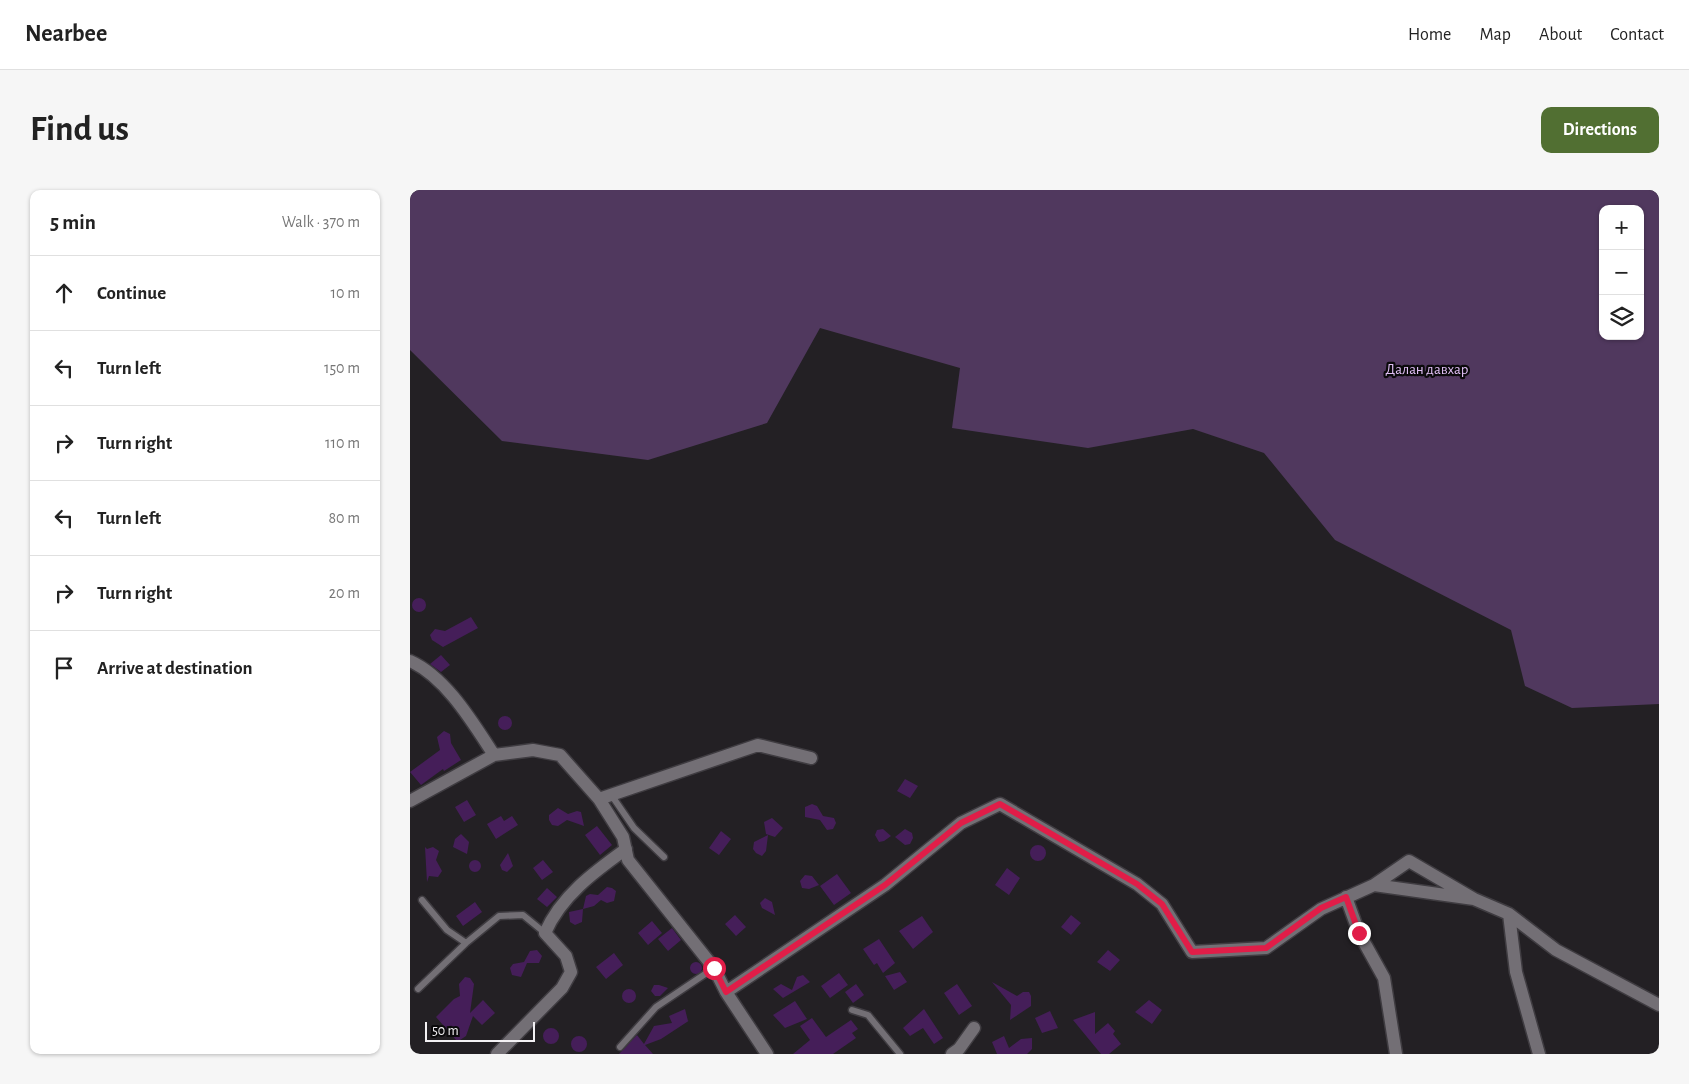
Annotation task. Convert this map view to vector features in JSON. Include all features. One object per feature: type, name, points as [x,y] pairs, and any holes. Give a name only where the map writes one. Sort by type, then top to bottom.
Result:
[{"type":"street","points":[[410,661],[436,680],[461,705],[494,755]]},
{"type":"street","points":[[599,799],[705,762],[758,746],[811,758]]},
{"type":"street","points":[[410,802],[494,755],[533,750],[560,755],[599,799],[623,837],[628,860],[714,968],[726,992],[767,1054]]},
{"type":"street","points":[[726,992],[885,885],[961,823],[1000,804],[1137,884],[1162,904],[1192,952],[1266,948],[1321,908],[1374,885],[1408,861],[1474,899],[1509,914],[1556,950],[1659,1005]]},
{"type":"street","points":[[497,1054],[562,988],[571,972],[566,956],[545,933],[550,922],[586,878],[626,849]]},
{"type":"street","points":[[1374,885],[1474,899]]},
{"type":"street","points":[[1346,897],[1359,933],[1384,978],[1396,1054]]},
{"type":"street","points":[[1509,914],[1516,972],[1539,1054]]},
{"type":"street","points":[[952,1054],[974,1028]]},
{"type":"lane","points":[[612,796],[634,828],[664,856]]},
{"type":"lane","points":[[422,900],[447,930],[466,942]]},
{"type":"lane","points":[[418,989],[466,942],[499,916],[523,915],[545,933]]},
{"type":"lane","points":[[620,1047],[656,1007],[714,968]]},
{"type":"lane","points":[[852,1010],[868,1015],[900,1054]]},
{"type":"green space","name":"Далан давхар","points":[[410,190],[1659,190],[1659,704],[1572,708],[1525,686],[1511,630],[1335,540],[1264,453],[1193,429],[1088,448],[952,428],[960,368],[820,328],[767,423],[648,460],[502,441],[410,350]]},
{"type":"building","points":[[416,598],[422,598],[426,605],[422,612],[416,612],[412,608],[412,602]]},
{"type":"building","points":[[471,617],[478,628],[443,647],[432,640],[430,635],[435,629],[445,631]]},
{"type":"building","points":[[441,655],[450,665],[441,672],[430,664]]},
{"type":"building","points":[[502,716],[508,716],[512,723],[508,730],[502,730],[498,726],[498,720]]},
{"type":"building","points":[[444,731],[450,734],[451,743],[461,760],[444,771],[443,769],[421,785],[410,772],[440,750],[437,737]]},
{"type":"building","points":[[905,779],[918,786],[910,798],[897,791]]},
{"type":"building","points":[[467,800],[476,815],[464,822],[455,807]]},
{"type":"building","points":[[812,804],[817,806],[823,816],[834,818],[836,823],[833,829],[827,830],[820,820],[805,817],[805,807]]},
{"type":"building","points":[[558,808],[568,814],[577,811],[581,812],[584,826],[567,820],[558,826],[552,825],[549,815]]},
{"type":"building","points":[[501,816],[504,821],[512,816],[518,825],[496,839],[487,824]]},
{"type":"building","points":[[772,818],[783,828],[775,837],[766,834],[764,822]]},
{"type":"building","points":[[597,826],[612,845],[600,855],[585,835]]},
{"type":"building","points":[[883,829],[891,836],[879,842],[875,835],[877,830]]},
{"type":"building","points":[[905,829],[912,833],[913,838],[910,844],[905,845],[895,837]]},
{"type":"building","points":[[721,831],[731,839],[719,855],[709,848]]},
{"type":"building","points":[[461,834],[469,842],[467,854],[453,847],[455,839]]},
{"type":"building","points":[[768,835],[766,851],[762,856],[753,849],[754,842]]},
{"type":"building","points":[[1038,845],[1046,853],[1038,861],[1030,853]]},
{"type":"building","points":[[425,847],[427,849],[433,847],[439,851],[436,860],[442,871],[438,877],[429,876],[427,882]]},
{"type":"building","points":[[508,853],[513,866],[507,872],[502,870],[500,865]]},
{"type":"building","points":[[477,860],[480,861],[480,871],[473,872],[470,871],[469,864],[470,861]]},
{"type":"building","points":[[543,860],[553,872],[542,880],[533,868]]},
{"type":"building","points":[[1007,868],[1020,878],[1009,895],[995,885]]},
{"type":"building","points":[[837,874],[851,893],[834,905],[820,886]]},
{"type":"building","points":[[805,875],[812,876],[819,885],[809,889],[802,888],[800,881]]},
{"type":"building","points":[[607,887],[616,891],[614,901],[607,903],[601,900],[594,906],[583,909],[586,896],[590,894],[598,895]]},
{"type":"building","points":[[547,888],[557,897],[547,907],[537,899]]},
{"type":"building","points":[[765,898],[772,902],[775,915],[762,908],[760,903]]},
{"type":"building","points":[[475,902],[482,912],[463,926],[456,916]]},
{"type":"building","points":[[583,909],[582,922],[575,925],[570,922],[569,912]]},
{"type":"building","points":[[735,915],[746,927],[736,936],[725,924]]},
{"type":"building","points":[[1071,915],[1081,923],[1071,935],[1061,927]]},
{"type":"building","points":[[922,916],[933,932],[913,949],[899,931]]},
{"type":"building","points":[[652,921],[662,933],[648,945],[638,933]]},
{"type":"building","points":[[672,928],[681,940],[668,951],[658,939]]},
{"type":"building","points":[[879,939],[895,963],[883,973],[877,963],[874,965],[863,949]]},
{"type":"building","points":[[537,950],[542,956],[539,963],[527,963],[521,977],[512,975],[510,968],[513,964],[524,962],[530,951]]},
{"type":"building","points":[[1108,950],[1120,960],[1110,971],[1097,962]]},
{"type":"building","points":[[614,953],[623,965],[606,979],[596,967]]},
{"type":"building","points":[[696,962],[702,968],[696,974],[690,968]]},
{"type":"building","points":[[900,972],[907,982],[894,990],[885,976]]},
{"type":"building","points":[[839,973],[848,985],[830,998],[821,986]]},
{"type":"building","points":[[803,975],[810,982],[783,998],[773,989],[781,984],[792,990],[797,977]]},
{"type":"building","points":[[465,977],[470,978],[474,984],[470,1013],[483,1000],[495,1013],[482,1025],[473,1016],[466,1036],[456,1040],[436,1017],[454,999],[460,996],[459,984]]},
{"type":"building","points":[[992,982],[1017,996],[1023,992],[1029,992],[1031,1006],[1010,1020],[1011,1005]]},
{"type":"building","points":[[856,984],[864,995],[853,1003],[845,992]]},
{"type":"building","points":[[957,984],[972,1006],[959,1015],[944,993]]},
{"type":"building","points":[[654,985],[668,988],[660,996],[655,996],[651,991]]},
{"type":"building","points":[[626,989],[632,989],[636,996],[632,1003],[626,1003],[622,999],[622,993]]},
{"type":"building","points":[[1149,1000],[1162,1010],[1152,1024],[1135,1012]]},
{"type":"building","points":[[795,1001],[807,1019],[785,1028],[773,1015]]},
{"type":"building","points":[[685,1009],[688,1021],[690,1020],[661,1039],[645,1045],[653,1054],[619,1054],[637,1035],[644,1044],[654,1026],[672,1023],[669,1016]]},
{"type":"building","points":[[924,1009],[943,1038],[934,1044],[923,1028],[910,1036],[903,1028]]},
{"type":"building","points":[[1050,1011],[1058,1028],[1042,1033],[1035,1018]]},
{"type":"building","points":[[1095,1012],[1095,1034],[1108,1023],[1115,1031],[1113,1034],[1121,1044],[1109,1054],[1101,1054],[1073,1020]]},
{"type":"building","points":[[812,1018],[826,1037],[851,1020],[858,1029],[852,1033],[856,1038],[833,1054],[793,1054],[810,1040],[800,1026]]},
{"type":"building","points":[[551,1028],[559,1036],[551,1044],[543,1036]]},
{"type":"building","points":[[579,1036],[585,1038],[587,1044],[585,1050],[579,1052],[573,1050],[571,1044],[573,1038]]},
{"type":"building","points":[[1004,1036],[1009,1048],[1021,1039],[1032,1038],[1032,1049],[1027,1054],[997,1054],[992,1042]]},
{"type":"route","points":[[714,968],[726,992],[885,885],[961,823],[1000,804],[1137,884],[1162,904],[1192,952],[1266,948],[1321,908],[1346,897],[1359,933]]}]
